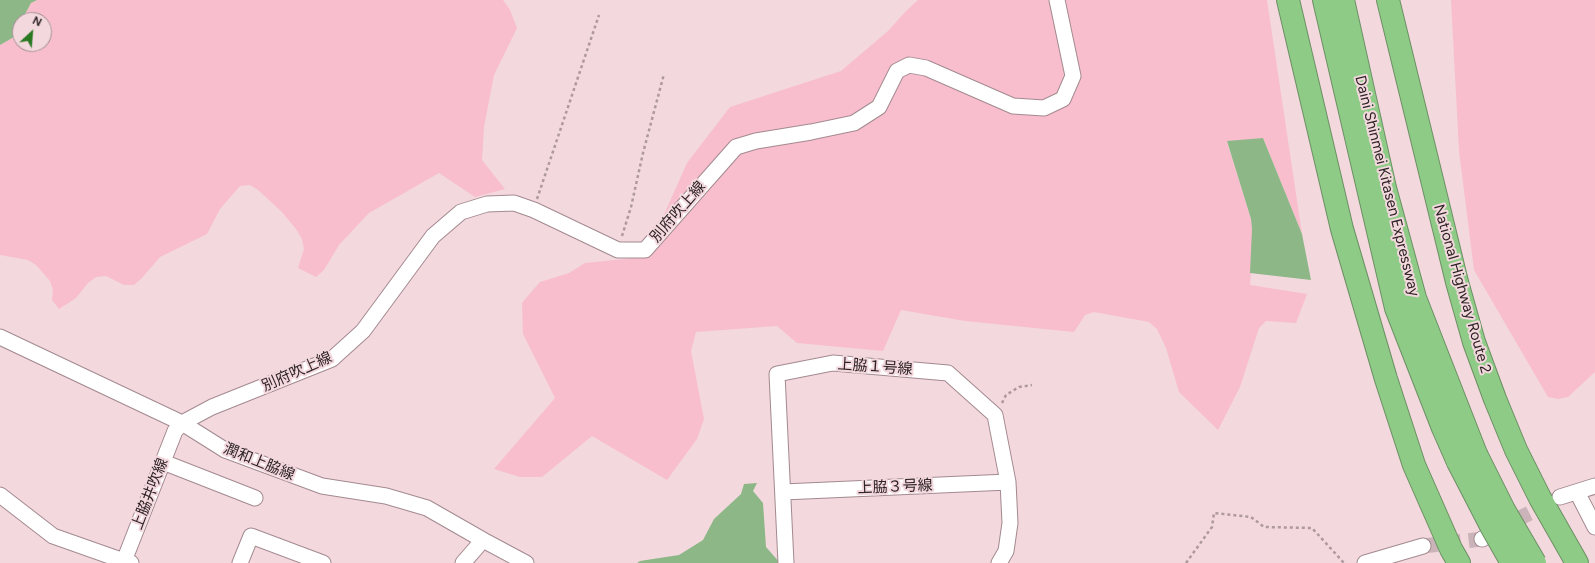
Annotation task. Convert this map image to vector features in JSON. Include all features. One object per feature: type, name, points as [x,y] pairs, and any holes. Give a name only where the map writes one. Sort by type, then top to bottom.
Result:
[{"type":"highway","points":[[1288,0],[1342,229],[1386,379],[1414,465],[1451,549],[1459,563]]},
{"type":"highway","name":"Daini Shinmei Kitasen Expressway","points":[[1324,0],[1396,308],[1443,428],[1467,458],[1504,510],[1535,563]]},
{"type":"highway","name":"Daini Shinmei Kitasen Expressway","points":[[1343,0],[1385,188],[1415,298],[1467,458],[1491,526],[1512,563]]},
{"type":"highway","name":"National Highway Route 2","points":[[1388,0],[1457,282],[1474,342],[1516,450],[1540,498],[1577,563]]},
{"type":"street","name":"別府吹上線","points":[[182,423],[212,407],[332,359],[363,331],[433,236],[462,212],[488,204],[514,203],[534,210],[618,250],[645,250],[736,148],[756,141],[854,123],[879,107],[897,71],[909,65],[926,68],[1012,106],[1044,108],[1063,100],[1073,76],[1057,0]]},
{"type":"street","name":"潤和上脇線","points":[[0,337],[182,423],[225,450],[322,486],[386,496],[427,508],[526,563]]},
{"type":"street","name":"上脇１号線","points":[[786,563],[777,374],[833,363],[948,373],[995,415]]},
{"type":"street","points":[[995,415],[1008,482],[1010,523],[1006,551],[999,563]]},
{"type":"street","name":"上脇井吹線","points":[[128,562],[175,431],[182,423]]},
{"type":"street","points":[[163,462],[255,498]]},
{"type":"street","name":"上脇３号線","points":[[783,492],[1008,482]]},
{"type":"street","points":[[1560,497],[1595,486]]},
{"type":"street","points":[[1576,492],[1595,527]]},
{"type":"street","points":[[0,495],[53,536],[128,562]]},
{"type":"street","points":[[1482,539],[1516,520]]},
{"type":"street","points":[[240,563],[251,536],[323,563]]},
{"type":"street","points":[[463,563],[483,540]]},
{"type":"street","points":[[1364,563],[1406,558],[1423,546]]},
{"type":"path","points":[[534,210],[598,15]]},
{"type":"path","points":[[618,250],[631,207],[643,153],[664,74]]},
{"type":"path","points":[[995,415],[1006,395],[1020,388],[1032,385]]},
{"type":"path","points":[[1186,563],[1212,527],[1214,513],[1251,517],[1264,527],[1312,528],[1344,563]]},
{"type":"shaded area","points":[[0,0],[37,0],[31,3],[26,12],[12,12],[12,38],[0,45]]},
{"type":"shaded area","points":[[37,0],[503,0],[510,10],[517,28],[494,75],[484,127],[482,160],[505,189],[475,197],[439,173],[369,213],[339,245],[324,270],[316,277],[298,268],[304,249],[302,239],[282,212],[258,190],[250,185],[240,186],[220,209],[207,234],[160,257],[134,285],[124,285],[106,276],[96,277],[88,283],[76,298],[59,309],[52,300],[53,290],[50,281],[36,265],[28,260],[0,255],[0,45],[12,38],[12,52],[52,52],[52,12],[26,12],[31,3]]},
{"type":"shaded area","points":[[918,0],[1267,0],[1302,234],[1263,138],[1227,142],[1251,219],[1252,256],[1250,285],[1307,294],[1296,323],[1266,321],[1259,328],[1240,387],[1218,430],[1179,392],[1166,348],[1157,329],[1149,322],[1094,312],[1085,315],[1074,332],[965,321],[901,310],[883,351],[797,343],[777,326],[696,332],[691,351],[704,419],[697,439],[667,480],[592,436],[542,477],[520,477],[494,469],[555,398],[523,334],[522,303],[540,282],[569,273],[585,263],[645,257],[687,163],[730,107],[841,71],[888,31]]},
{"type":"shaded area","points":[[1451,0],[1595,0],[1595,372],[1568,397],[1558,399],[1548,397],[1474,270],[1459,151]]},
{"type":"shaded area","points":[[1263,138],[1302,234],[1311,280],[1250,273],[1251,219],[1227,141]]},
{"type":"shaded area","points":[[757,483],[753,491],[763,503],[766,547],[780,563],[637,563],[640,561],[679,555],[703,540],[714,519],[741,494],[744,484]]},
{"type":"tunnel","points":[[1516,520],[1552,502]]},
{"type":"tunnel","points":[[1423,546],[1482,539]]}]
